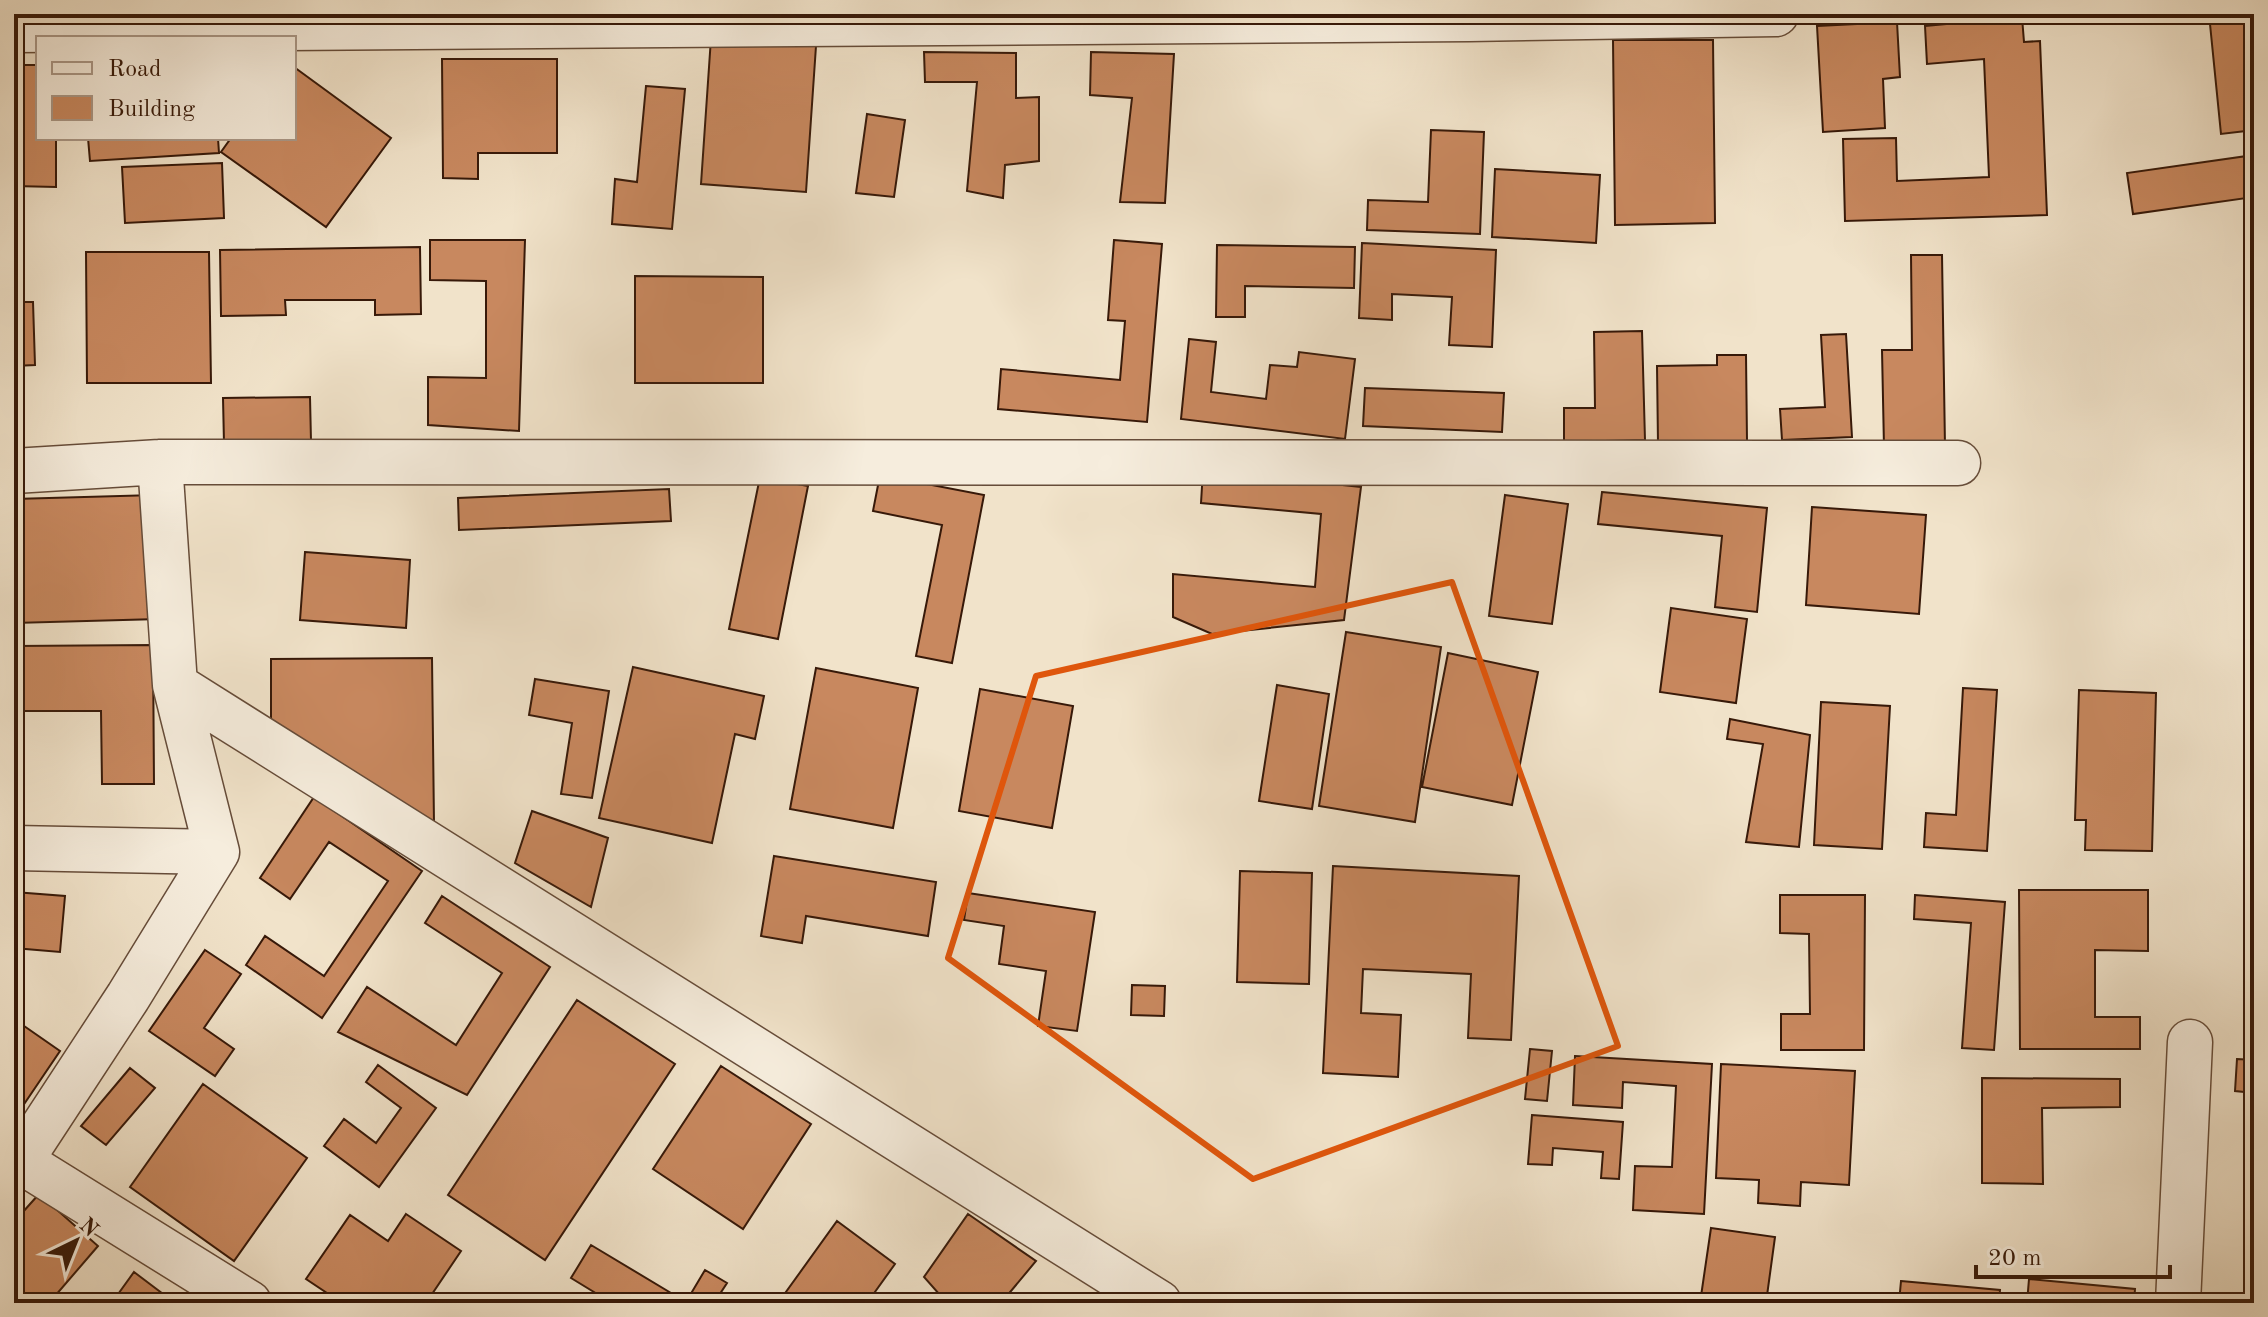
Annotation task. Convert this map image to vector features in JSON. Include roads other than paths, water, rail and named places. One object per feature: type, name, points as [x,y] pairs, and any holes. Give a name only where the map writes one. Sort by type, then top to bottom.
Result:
[{"type":"street","points":[[14,30],[1776,14]]},
{"type":"street","points":[[160,462],[175,685],[217,852],[128,997],[18,1166],[249,1303]]},
{"type":"street","points":[[14,471],[160,462],[1958,463]]},
{"type":"street","points":[[175,685],[1159,1303]]},
{"type":"street","points":[[14,848],[217,852]]},
{"type":"street","points":[[2178,1303],[2190,1042]]}]
